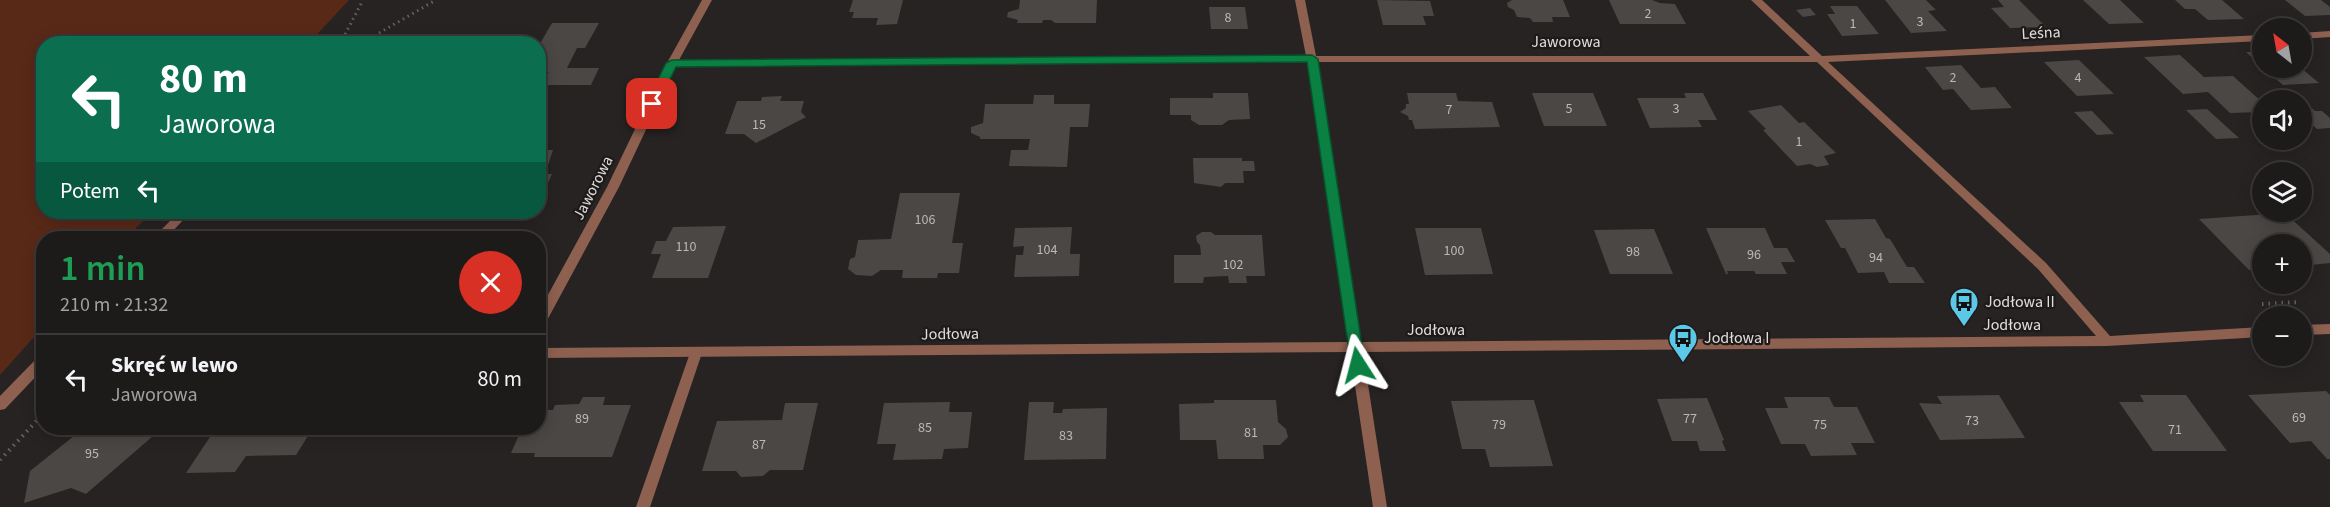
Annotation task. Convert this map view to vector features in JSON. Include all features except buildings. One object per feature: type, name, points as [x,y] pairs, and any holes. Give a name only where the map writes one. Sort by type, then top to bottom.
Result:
[{"type":"street","name":"Jaworowa","points":[[546,311],[614,187],[672,63],[707,0]]},
{"type":"street","points":[[1300,0],[1312,59],[1380,507]]},
{"type":"street","points":[[1756,0],[2042,266],[2107,341]]},
{"type":"street","points":[[2312,35],[2330,34]]},
{"type":"street","name":"Leśna","points":[[1821,59],[2252,38]]},
{"type":"street","name":"Jaworowa","points":[[672,63],[1821,59]]},
{"type":"street","points":[[166,231],[178,219]]},
{"type":"street","points":[[2312,330],[2330,329]]},
{"type":"street","name":"Jodłowa","points":[[546,353],[2107,341],[2252,333]]},
{"type":"street","points":[[643,507],[696,353]]},
{"type":"street","points":[[0,405],[36,367]]},
{"type":"path","points":[[344,36],[363,0]]},
{"type":"path","points":[[374,36],[436,0]]},
{"type":"path","points":[[0,459],[36,421]]},
{"type":"shaded area","points":[[0,0],[349,0],[316,36],[36,36],[36,219],[145,219],[133,231],[36,231],[36,335],[0,375]]},
{"type":"place","name":"Jodłowa II","points":[[1964,328]]},
{"type":"place","name":"Jodłowa I","points":[[1683,364]]},
{"type":"route","points":[[652,104],[672,63],[1312,59],[1358,365]]}]
